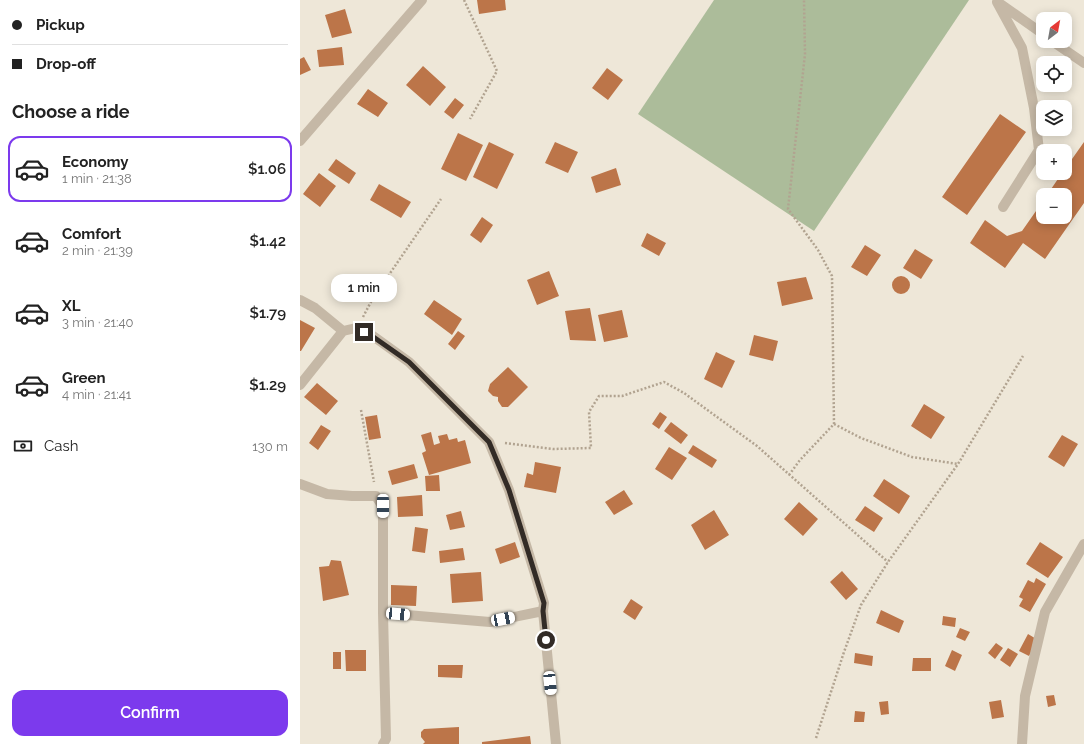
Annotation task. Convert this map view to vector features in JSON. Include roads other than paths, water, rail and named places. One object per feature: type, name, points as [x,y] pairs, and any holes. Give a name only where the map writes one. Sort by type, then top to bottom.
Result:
[{"type":"street","points":[[300,141],[422,0]]},
{"type":"street","points":[[995,1],[1036,29]]},
{"type":"street","points":[[995,1],[1022,48],[1034,108],[1039,150],[1003,207]]},
{"type":"street","points":[[1062,48],[1084,63]]},
{"type":"street","points":[[300,300],[315,308],[343,331]]},
{"type":"street","points":[[300,385],[343,331],[356,328],[372,336],[409,362],[489,442],[509,490],[544,603],[543,611],[556,744]]},
{"type":"street","points":[[300,484],[327,494],[376,496],[383,506],[383,613],[386,739],[383,744]]},
{"type":"street","points":[[1022,744],[1025,696],[1045,612],[1084,544]]},
{"type":"street","points":[[383,613],[490,622],[543,611]]}]
